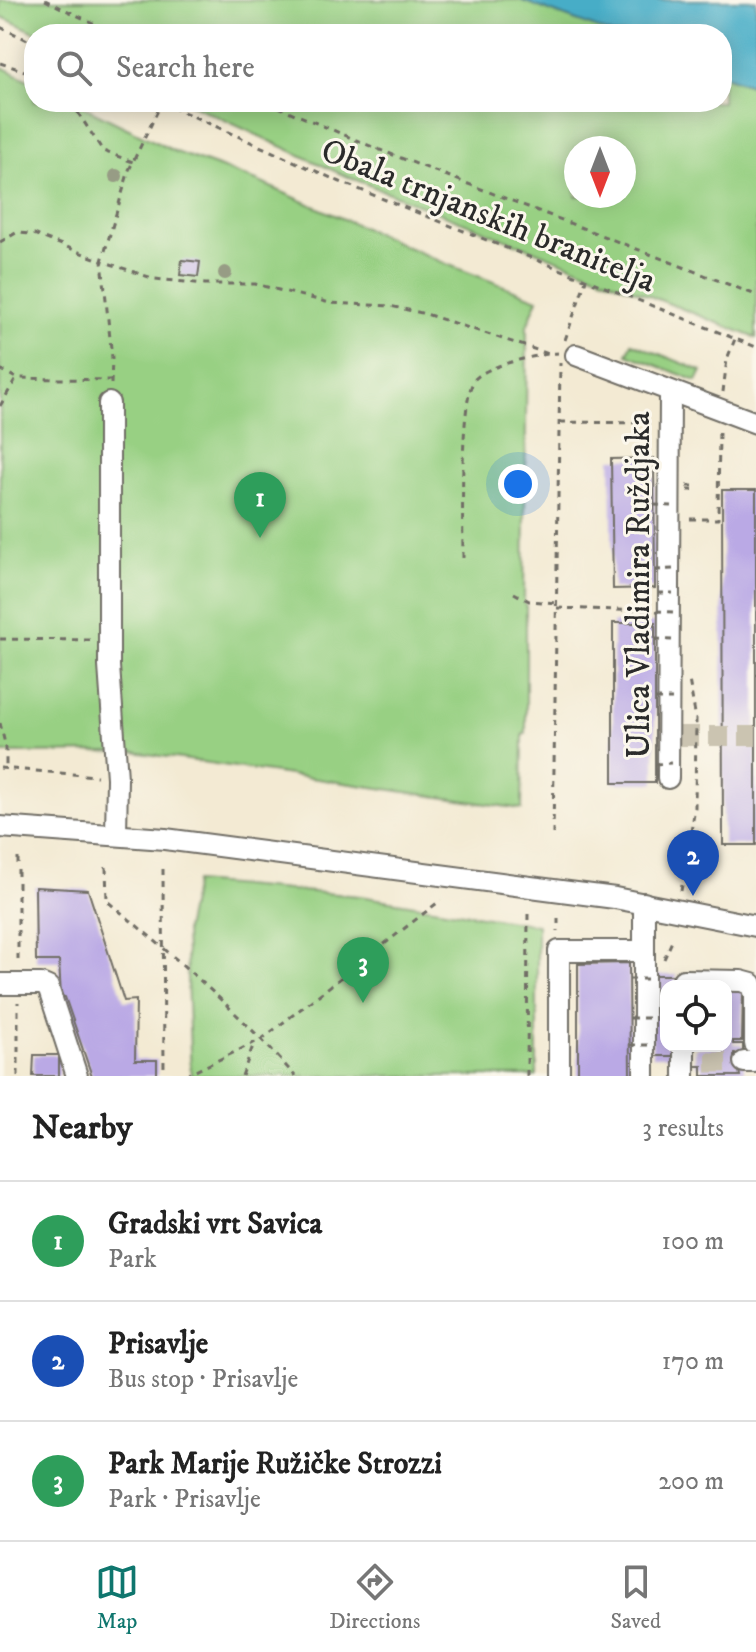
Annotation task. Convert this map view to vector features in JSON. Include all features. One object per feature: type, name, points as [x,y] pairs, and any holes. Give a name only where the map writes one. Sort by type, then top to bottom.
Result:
[{"type":"street","name":"Ulica Vladimira Ruždjaka","points":[[568,354],[756,423]]},
{"type":"street","name":"Ulica Vladimira Ruždjaka","points":[[665,768],[674,736],[670,392]]},
{"type":"street","points":[[109,403],[109,640],[117,778],[116,834]]},
{"type":"street","points":[[0,827],[116,834],[644,903],[756,926]]},
{"type":"street","points":[[644,903],[644,951],[662,1062]]},
{"type":"street","points":[[559,1076],[559,951],[644,951]]},
{"type":"street","points":[[732,981],[752,984],[755,996],[751,1056]]},
{"type":"street","points":[[0,984],[41,984],[48,987],[77,1076]]},
{"type":"path","points":[[45,0],[95,24]]},
{"type":"path","points":[[0,27],[24,38]]},
{"type":"path","points":[[0,63],[24,71]]},
{"type":"path","points":[[78,112],[103,151],[133,162]]},
{"type":"path","points":[[109,403],[112,358],[102,261],[133,162],[156,112]]},
{"type":"path","name":"Obala trnjanskih branitelja","points":[[183,112],[338,181],[756,347]]},
{"type":"path","points":[[290,112],[389,154],[756,295]]},
{"type":"path","points":[[0,242],[16,233],[34,234],[155,279],[205,284],[255,284],[330,303],[390,306],[440,318],[549,354]]},
{"type":"path","points":[[553,834],[560,422],[558,381],[568,354],[586,280]]},
{"type":"path","points":[[722,399],[727,359],[735,339]]},
{"type":"path","points":[[463,558],[465,430],[470,392],[475,379],[489,369],[549,354],[568,354]]},
{"type":"path","points":[[0,369],[16,378],[111,380]]},
{"type":"path","points":[[0,406],[16,378]]},
{"type":"path","points":[[684,519],[718,519],[719,418]]},
{"type":"path","points":[[560,422],[660,423]]},
{"type":"path","points":[[654,505],[673,506]]},
{"type":"path","points":[[655,570],[673,569]]},
{"type":"path","points":[[514,593],[529,601],[557,605],[673,612]]},
{"type":"path","points":[[658,593],[673,593]]},
{"type":"path","points":[[0,639],[109,640]]},
{"type":"path","points":[[655,639],[672,640]]},
{"type":"path","points":[[681,889],[695,808],[695,716],[687,670]]},
{"type":"path","points":[[655,699],[672,699]]},
{"type":"path","points":[[689,716],[695,716]]},
{"type":"path","points":[[0,723],[6,748],[3,768],[117,778]]},
{"type":"path","points":[[106,867],[107,901],[163,947],[262,1039],[295,1076]]},
{"type":"path","points":[[163,869],[164,1076]]},
{"type":"path","points":[[185,1076],[262,1039],[441,900]]},
{"type":"path","points":[[527,1076],[528,913]]},
{"type":"path","points":[[663,969],[663,961],[672,941]]},
{"type":"path","points":[[629,979],[647,979]]},
{"type":"path","points":[[630,1018],[648,1018]]},
{"type":"path","points":[[242,1076],[254,1043]]},
{"type":"path","points":[[630,1045],[662,1062]]},
{"type":"green space","points":[[0,0],[520,0],[585,24],[24,24],[24,27],[0,16]]},
{"type":"green space","points":[[0,66],[24,78],[24,112],[94,112],[176,152],[257,181],[444,263],[538,299],[527,326],[526,734],[523,734],[522,809],[134,752],[0,753]]},
{"type":"green space","points":[[732,79],[756,87],[756,338],[341,174],[208,112],[732,112]]},
{"type":"green space","points":[[632,343],[702,371],[697,381],[627,354]]},
{"type":"green space","points":[[195,882],[360,896],[537,925],[537,1076],[191,1076],[185,930]]},
{"type":"water","points":[[520,0],[756,0],[756,87],[732,79],[732,24],[585,24]]},
{"type":"building","points":[[182,260],[200,262],[198,277],[180,275]]},
{"type":"building","points":[[654,458],[655,588],[613,589],[611,459]]},
{"type":"building","points":[[722,490],[756,490],[756,845],[723,845]]},
{"type":"building","points":[[613,623],[655,623],[655,783],[613,783]]},
{"type":"building","points":[[35,887],[88,890],[124,1001],[136,1000],[135,1060],[157,1060],[157,1076],[92,1076],[65,997],[61,996],[59,961],[36,961]]},
{"type":"building","points":[[629,963],[630,1076],[578,1076],[578,964]]},
{"type":"building","points":[[652,975],[676,975],[676,980],[660,980],[660,1052],[676,1052],[676,1056],[652,1056]]},
{"type":"building","points":[[732,990],[743,990],[742,1041],[733,1041],[733,1044],[743,1044],[743,1053],[734,1053],[734,1056],[744,1056],[744,1071],[739,1071],[740,1076],[702,1076],[702,1066],[695,1066],[695,1052],[732,1052]]},
{"type":"building","points":[[34,1055],[59,1055],[59,1076],[33,1076]]},
{"type":"tunnel","points":[[679,736],[756,736]]},
{"type":"tunnel","points":[[676,1063],[744,1062]]},
{"type":"place","name":"Gradski vrt Savica","points":[[260,538]]},
{"type":"place","name":"Prisavlje","points":[[693,896]]},
{"type":"place","name":"Park Marije Ružičke Strozzi","points":[[363,1003]]}]
